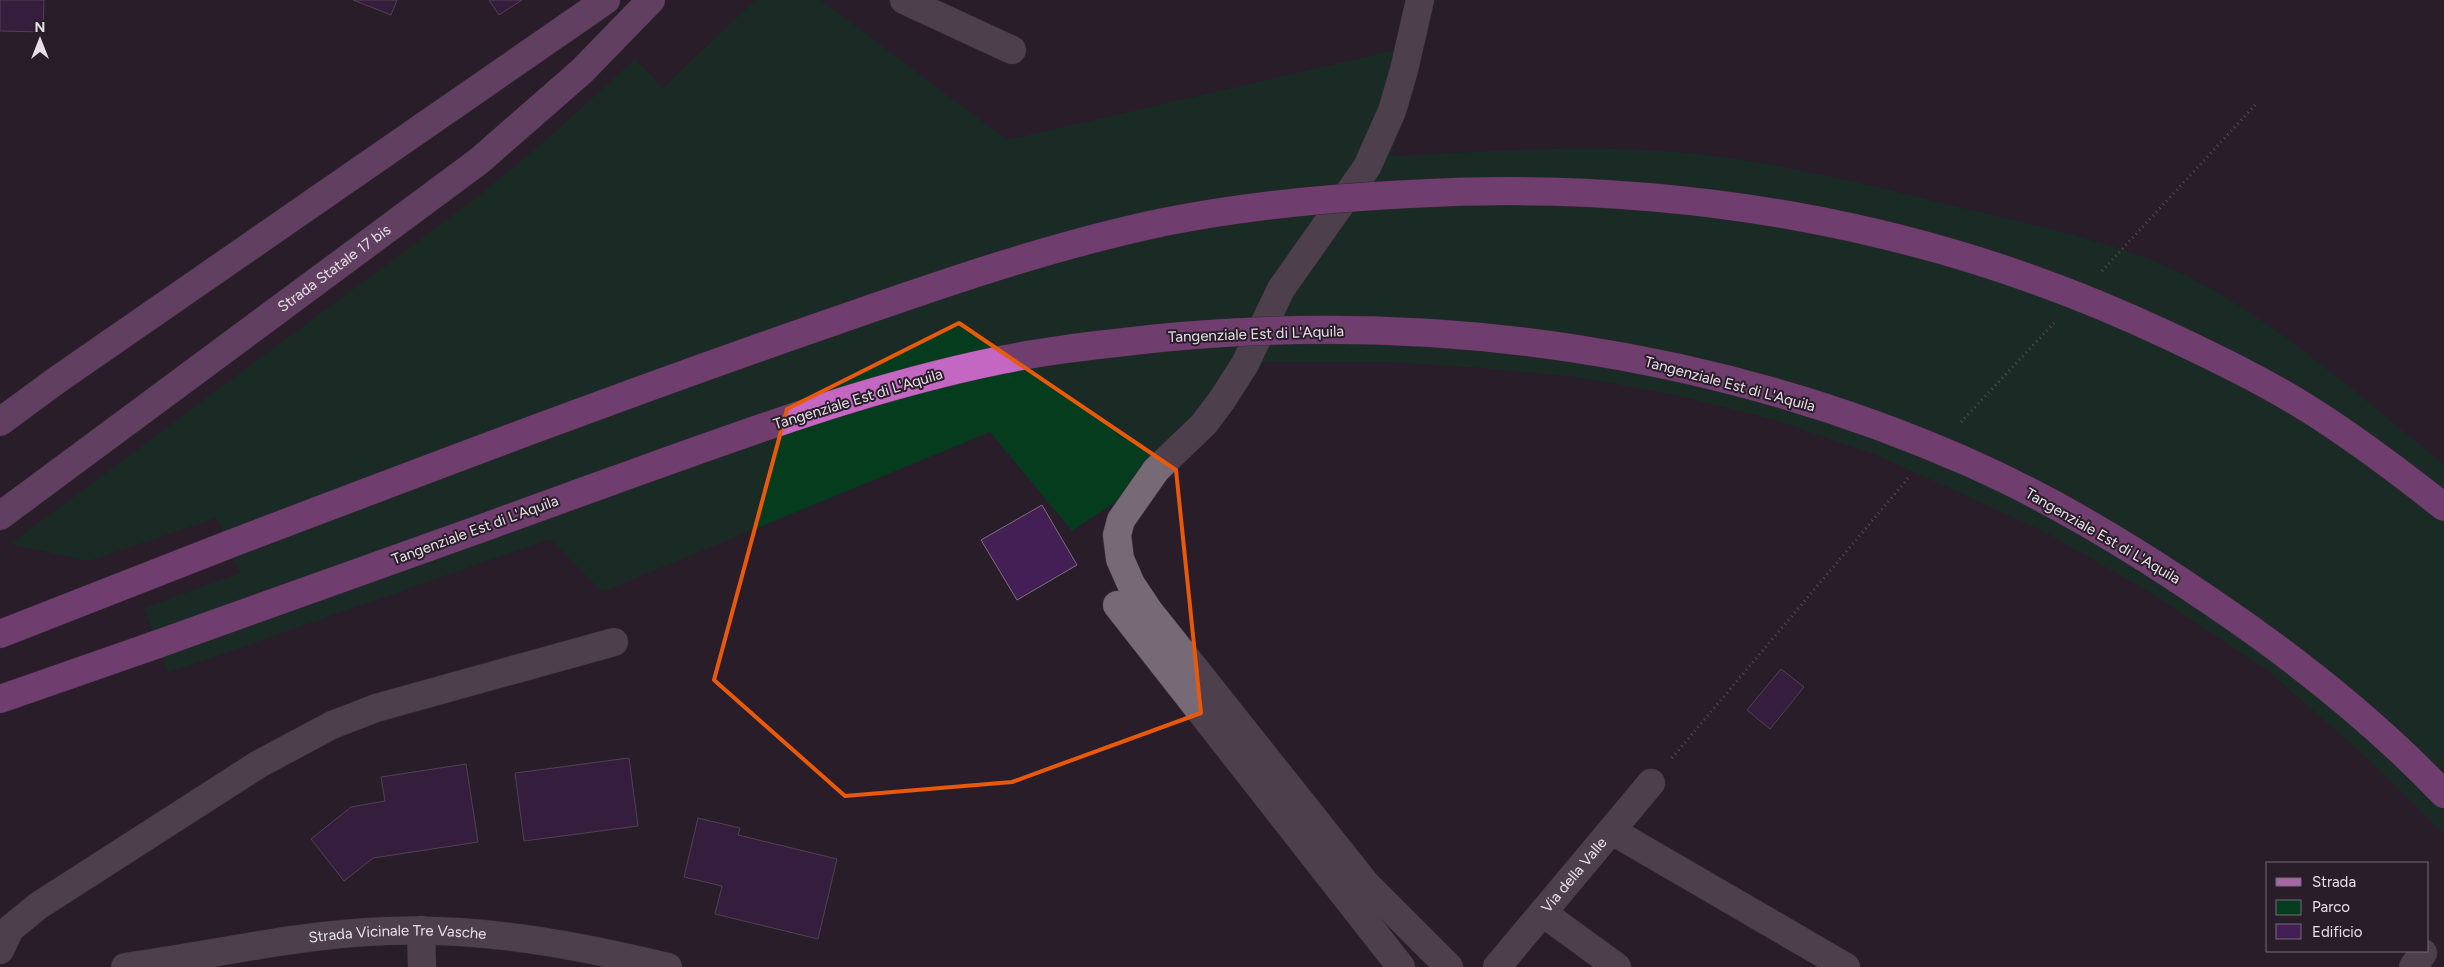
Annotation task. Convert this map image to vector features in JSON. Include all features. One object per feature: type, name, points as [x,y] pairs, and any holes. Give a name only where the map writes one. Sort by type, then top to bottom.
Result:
[{"type":"highway","points":[[0,634],[230,544],[674,377],[992,267],[1110,234],[1222,212],[1339,198],[1472,190],[1588,192],[1665,197],[1735,206],[1835,223],[1919,242],[1971,257],[2081,296],[2216,358],[2311,411],[2444,507]]},
{"type":"highway","name":"Tangenziale Est di L'Aquila","points":[[0,699],[732,438],[900,383],[1004,359],[1091,345],[1201,334],[1312,329],[1454,334],[1575,347],[1697,372],[1838,412],[1971,464],[2072,515],[2147,560],[2274,644],[2364,719],[2444,794]]},
{"type":"main road","points":[[0,422],[65,374],[606,0]]},
{"type":"main road","name":"Strada Statale 17 bis","points":[[0,516],[479,161],[582,71],[651,0]]},
{"type":"street","points":[[904,0],[1012,50]]},
{"type":"street","points":[[1420,0],[1398,90],[1372,159],[1281,289],[1245,364],[1222,400],[1204,424],[1146,482],[1121,520],[1117,542],[1123,567],[1140,598],[1156,619],[1366,884],[1449,967]]},
{"type":"street","points":[[1117,605],[1401,967]]},
{"type":"street","points":[[0,950],[10,929],[38,906],[259,764],[311,736],[376,708],[614,642]]},
{"type":"street","name":"Via della Valle","points":[[1497,967],[1651,783]]},
{"type":"street","points":[[1612,831],[1846,967]]},
{"type":"street","points":[[1543,913],[1617,967]]},
{"type":"street","points":[[420,930],[422,967]]},
{"type":"street","name":"Strada Vicinale Tre Vasche","points":[[126,967],[302,938],[378,931],[420,930],[544,942],[620,955],[668,967]]},
{"type":"highlighted area","points":[[959,323],[1176,470],[1201,713],[1012,782],[845,796],[714,680],[787,409]]},
{"type":"green space","points":[[755,0],[821,0],[1007,140],[1426,43],[1391,156],[1604,149],[1675,152],[1750,161],[1861,183],[2056,230],[2112,246],[2166,266],[2193,279],[2260,319],[2323,366],[2444,464],[2444,834],[2365,756],[2266,669],[2157,597],[2043,531],[1879,456],[1775,420],[1672,394],[1576,377],[1393,362],[1264,362],[1233,408],[1221,422],[1188,452],[1150,480],[1072,531],[990,432],[602,592],[550,539],[168,673],[144,608],[240,573],[217,518],[89,561],[10,544],[472,201],[545,141],[635,59],[663,88]]},
{"type":"building","points":[[0,0],[44,0],[43,32],[0,31]]},
{"type":"building","points":[[353,0],[397,0],[391,15]]},
{"type":"building","points":[[489,0],[522,0],[499,15]]},
{"type":"building","points":[[1042,505],[1077,565],[1017,600],[981,540]]},
{"type":"building","points":[[1781,669],[1804,687],[1770,729],[1747,710]]},
{"type":"building","points":[[629,758],[638,826],[524,841],[515,773]]},
{"type":"building","points":[[466,764],[478,842],[373,858],[344,881],[311,839],[351,807],[385,801],[381,777]]},
{"type":"building","points":[[698,818],[740,828],[738,835],[837,859],[818,939],[715,914],[722,886],[684,877]]}]
